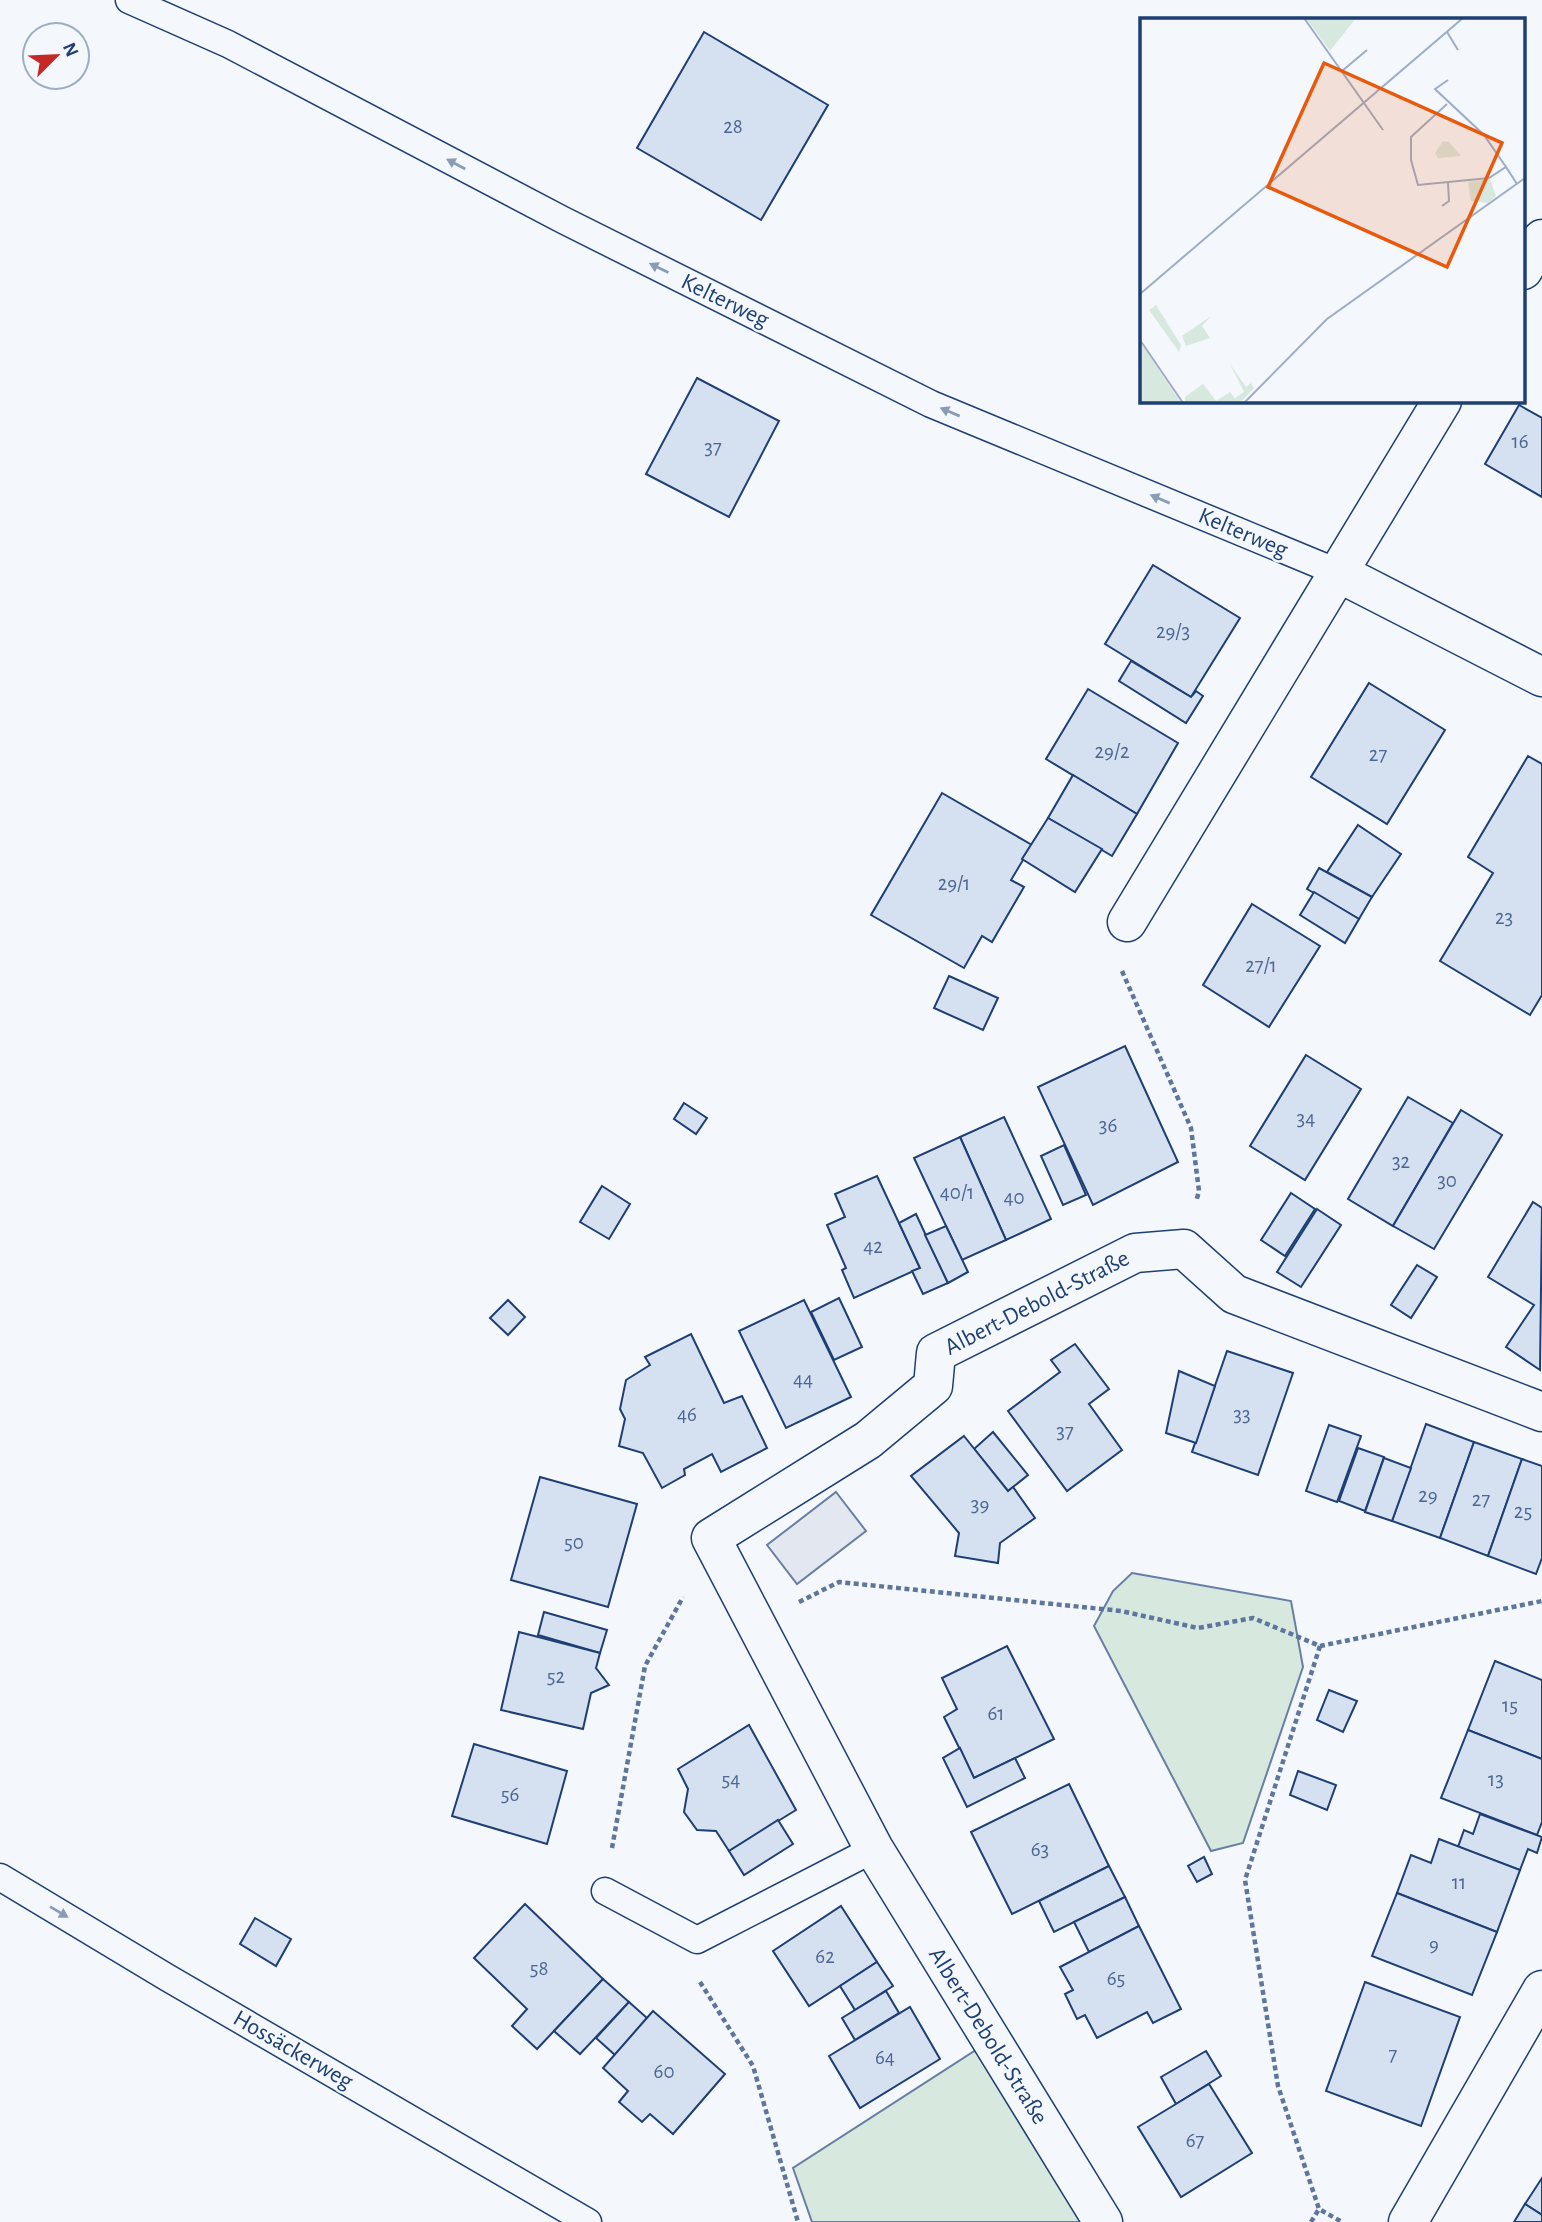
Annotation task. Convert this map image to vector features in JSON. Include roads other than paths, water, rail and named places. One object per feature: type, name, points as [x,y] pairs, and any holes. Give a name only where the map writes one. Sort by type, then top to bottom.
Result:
[{"type":"street","points":[[1524,268],[1542,239]]},
{"type":"street","points":[[1127,922],[1441,402]]},
{"type":"street","name":"Kelterweg","points":[[1337,572],[1542,677]]},
{"type":"street","name":"Albert-Debold-Straße","points":[[1102,2222],[874,1849],[711,1538],[868,1440],[933,1386],[936,1353],[1135,1253],[1184,1249],[1234,1294],[1542,1412]]},
{"type":"street","points":[[1408,2222],[1542,1990]]},
{"type":"lane","name":"Kelterweg","points":[[129,0],[228,44],[563,220],[931,404],[1337,572]]},
{"type":"lane","points":[[605,1891],[697,1940],[874,1849]]},
{"type":"lane","name":"Hossäckerweg","points":[[0,1877],[588,2222]]}]
